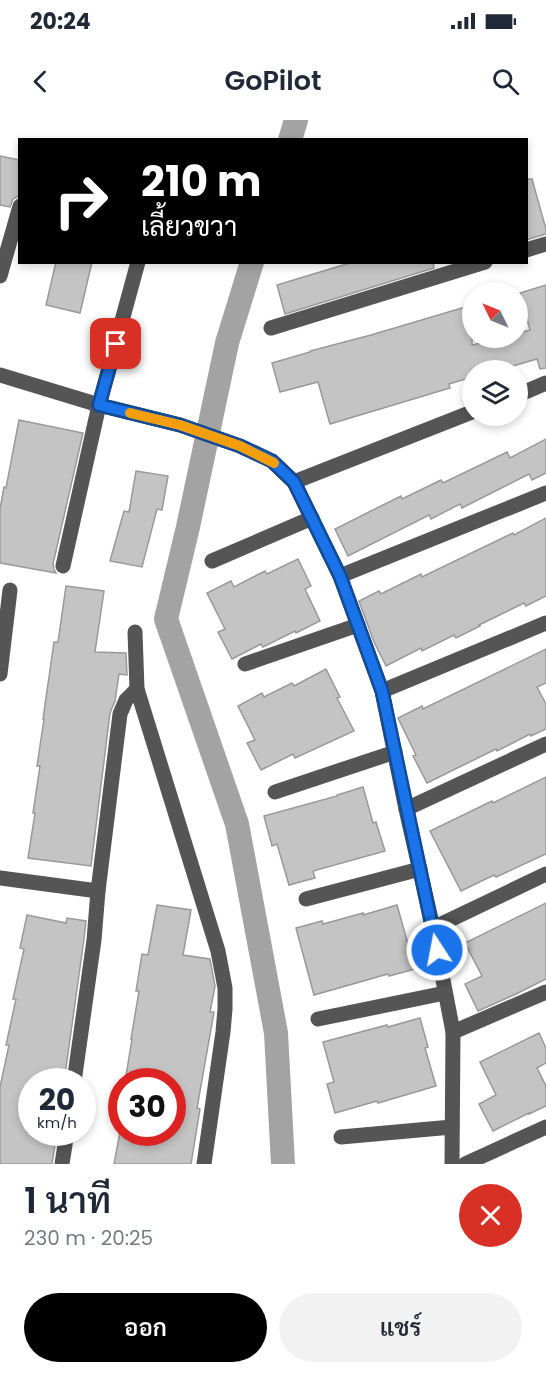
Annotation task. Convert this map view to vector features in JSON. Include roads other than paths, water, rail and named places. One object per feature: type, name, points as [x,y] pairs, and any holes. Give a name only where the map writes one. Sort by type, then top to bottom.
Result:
[{"type":"street","points":[[0,276],[18,213]]},
{"type":"street","points":[[528,249],[546,244]]},
{"type":"street","points":[[63,566],[99,405],[137,264]]},
{"type":"street","points":[[271,328],[479,264]]},
{"type":"street","points":[[0,375],[99,405],[180,425],[240,446],[272,461],[294,482],[340,576],[382,691],[453,1032],[452,1164]]},
{"type":"street","points":[[528,391],[546,383]]},
{"type":"street","points":[[294,482],[462,416]]},
{"type":"street","points":[[340,576],[546,494]]},
{"type":"street","points":[[212,561],[312,518]]},
{"type":"street","points":[[0,674],[10,590]]},
{"type":"street","points":[[382,691],[546,623]]},
{"type":"street","points":[[245,663],[358,625]]},
{"type":"street","points":[[135,632],[137,689],[218,951],[225,988],[223,1032],[204,1164]]},
{"type":"street","points":[[76,1068],[94,940],[120,714],[126,700],[137,689]]},
{"type":"street","points":[[406,809],[546,744]]},
{"type":"street","points":[[275,792],[395,752]]},
{"type":"street","points":[[306,899],[420,869]]},
{"type":"street","points":[[433,928],[546,874]]},
{"type":"street","points":[[0,878],[98,891]]},
{"type":"street","points":[[453,1032],[546,992]]},
{"type":"street","points":[[318,1019],[445,993]]},
{"type":"street","points":[[341,1137],[452,1127]]},
{"type":"street","points":[[465,1164],[546,1127]]},
{"type":"street","points":[[62,1164],[65,1146]]},
{"type":"waterway","points":[[291,138],[296,120]]},
{"type":"waterway","points":[[251,264],[227,343],[166,619],[237,824],[276,1033],[283,1164]]}]
